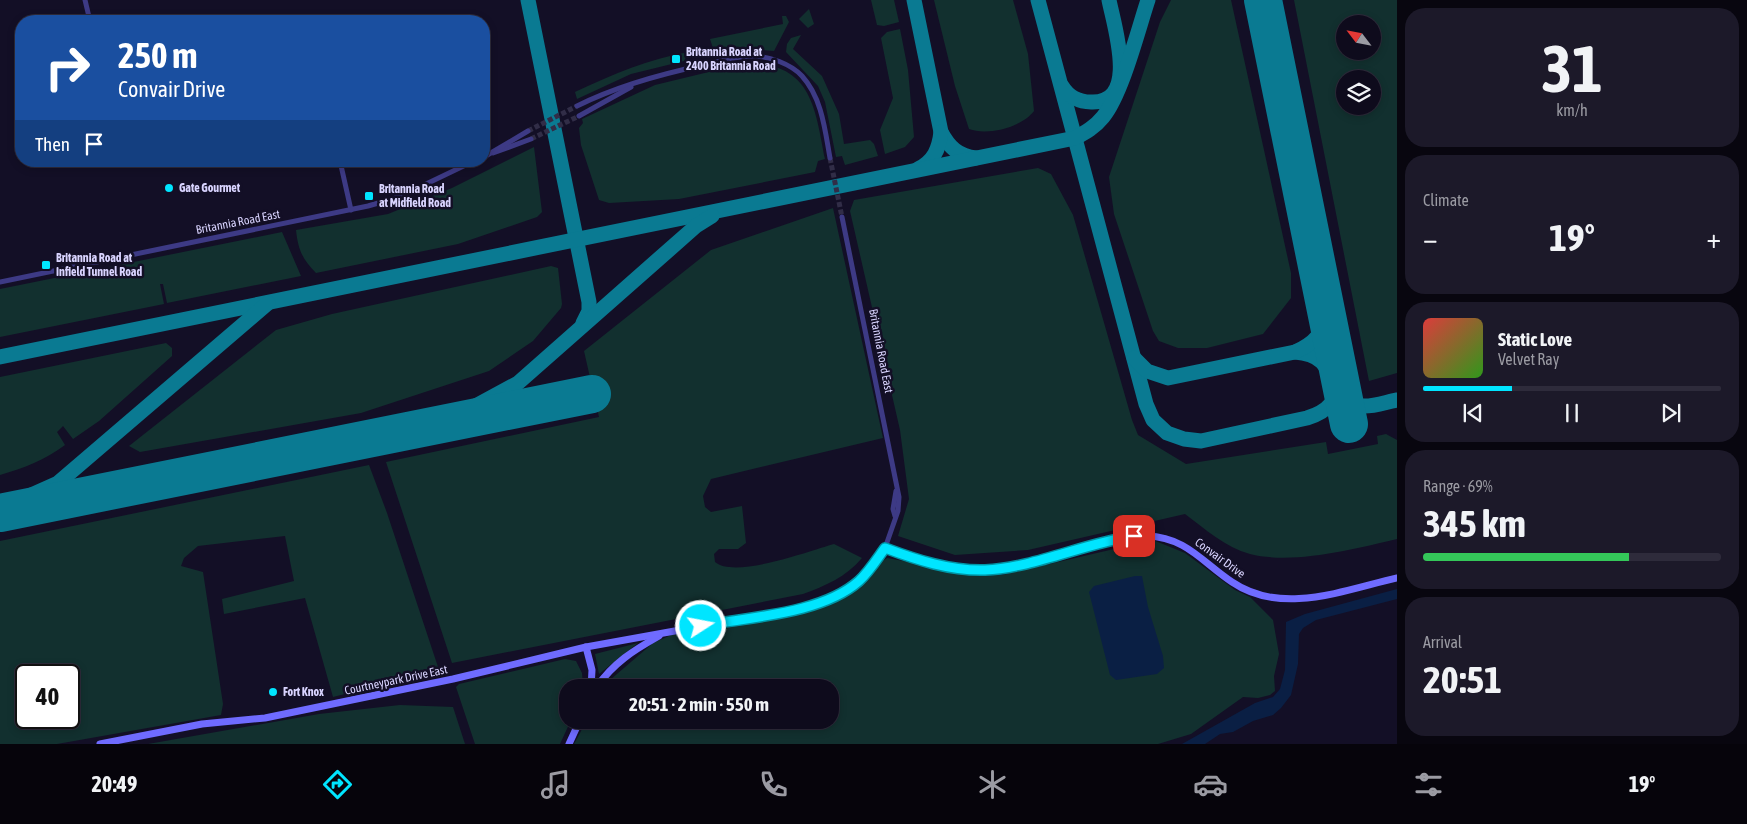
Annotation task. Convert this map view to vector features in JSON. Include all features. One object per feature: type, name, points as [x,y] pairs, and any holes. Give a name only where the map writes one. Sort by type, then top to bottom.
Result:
[{"type":"street","points":[[85,0],[89,15]]},
{"type":"street","points":[[579,116],[637,84],[660,74],[734,58],[754,56],[770,58],[788,66],[801,75],[814,93],[821,114],[830,158]]},
{"type":"street","points":[[577,106],[602,94],[637,84]]},
{"type":"street","points":[[490,153],[528,131]]},
{"type":"street","points":[[490,154],[531,139]]},
{"type":"street","points":[[341,167],[351,210]]},
{"type":"street","name":"Britannia Road East","points":[[0,282],[351,210],[399,197],[462,167]]},
{"type":"street","name":"Britannia Road East","points":[[666,633],[822,603],[842,593],[859,581],[885,548],[895,516],[893,509],[896,490],[842,217]]},
{"type":"street","name":"Convair Drive","points":[[885,548],[930,564],[965,570],[987,570],[1023,563],[1114,539],[1149,536],[1162,538],[1188,548],[1200,555],[1232,582],[1247,590],[1285,600],[1321,596],[1397,578]]},
{"type":"street","points":[[602,679],[609,670],[623,658],[666,633]]},
{"type":"street","name":"Courtneypark Drive East","points":[[100,744],[202,724],[265,718],[453,679],[586,647],[666,633]]},
{"type":"street","points":[[586,647],[592,670],[592,679]]},
{"type":"street","points":[[569,744],[576,729]]},
{"type":"green space","points":[[871,0],[894,0],[899,22],[884,26],[877,25]]},
{"type":"green space","points":[[934,0],[1013,0],[1028,54],[1034,111],[1029,117],[1013,126],[995,131],[969,129],[955,86]]},
{"type":"green space","points":[[1171,0],[1231,0],[1291,273],[1291,298],[1263,334],[1207,348],[1178,348],[1159,341],[1153,331],[1114,214],[1109,177],[1160,22]]},
{"type":"green space","points":[[1294,0],[1397,0],[1397,373],[1369,381]]},
{"type":"green space","points":[[809,9],[814,24],[808,28],[799,19]]},
{"type":"green space","points":[[782,16],[786,16],[789,22],[774,51],[747,49],[704,57],[698,51],[713,48],[710,39],[783,24]]},
{"type":"green space","points":[[900,29],[908,70],[914,137],[905,147],[885,154],[880,130],[893,98],[881,38],[887,32]]},
{"type":"green space","points":[[801,35],[793,49],[822,76],[839,114],[844,144],[870,140],[874,144],[878,156],[845,165],[842,156],[836,157],[825,102],[818,86],[786,52],[787,44],[791,38]]},
{"type":"green space","points":[[689,52],[684,61],[631,74],[577,99],[575,92],[618,73],[645,63]]},
{"type":"green space","points":[[746,63],[768,65],[785,71],[797,80],[806,92],[818,122],[825,159],[818,161],[815,172],[679,199],[609,203],[599,200],[581,145],[579,128],[583,123],[582,119],[655,85]]},
{"type":"green space","points":[[534,147],[542,212],[537,217],[458,244],[316,273],[307,263],[302,253],[296,230],[388,214],[452,188]]},
{"type":"green space","points":[[1038,168],[1051,174],[1073,215],[1132,420],[1138,435],[1186,464],[1326,442],[1328,454],[1378,444],[1377,436],[1386,434],[1397,440],[1397,539],[1304,557],[1267,557],[1250,554],[1232,547],[1185,514],[1028,550],[955,555],[898,536],[909,499],[900,430],[850,211],[854,200]]},
{"type":"green space","points":[[833,208],[883,438],[711,479],[703,496],[705,507],[711,512],[742,506],[746,543],[738,549],[719,549],[714,554],[715,562],[725,566],[755,566],[834,544],[862,558],[849,571],[835,580],[803,594],[452,663],[386,462],[599,417],[584,351],[711,250]]},
{"type":"green space","points":[[282,232],[301,276],[167,303],[163,284],[160,284],[164,304],[0,337],[0,289]]},
{"type":"green space","points":[[551,266],[558,268],[561,308],[533,341],[489,371],[361,413],[140,452],[129,446],[276,330],[332,314]]},
{"type":"green space","points":[[166,343],[172,348],[172,356],[99,421],[73,439],[63,426],[57,432],[65,445],[34,463],[0,475],[0,377]]},
{"type":"green space","points":[[369,465],[387,513],[439,670],[333,697],[305,598],[224,614],[222,599],[294,581],[285,536],[198,546],[184,558],[181,566],[203,572],[223,704],[221,715],[57,744],[0,744],[0,541]]},
{"type":"green space","points":[[1153,540],[1185,553],[1235,590],[1250,597],[1273,620],[1279,654],[1274,676],[1275,691],[1270,695],[1258,698],[1243,697],[1191,734],[1158,744],[574,744],[582,729],[839,729],[839,679],[611,679],[653,643],[685,629],[819,604],[887,558],[964,572],[1002,575]]},
{"type":"green space","points":[[638,643],[599,674],[595,654]]},
{"type":"green space","points":[[565,659],[576,661],[582,673],[582,679],[559,679],[559,729],[567,729],[560,744],[475,744],[456,687],[459,684]]},
{"type":"green space","points":[[400,705],[453,707],[465,744],[148,744],[319,714]]},
{"type":"water","points":[[1142,576],[1148,607],[1163,656],[1164,668],[1157,674],[1116,680],[1110,675],[1089,592],[1094,586]]},
{"type":"water","points":[[1397,589],[1397,599],[1316,620],[1303,628],[1299,634],[1298,664],[1291,695],[1273,715],[1253,721],[1233,732],[1220,734],[1205,744],[1182,744],[1255,703],[1273,697],[1280,689],[1285,670],[1286,622],[1305,614]]},
{"type":"taxiway","points":[[528,0],[589,302],[589,311],[583,323]]},
{"type":"taxiway","points":[[914,0],[941,132],[947,142],[959,153],[976,158]]},
{"type":"taxiway","points":[[1038,0],[1146,404],[1153,420],[1167,433],[1184,439],[1201,441],[1307,418],[1321,412],[1331,404],[1335,398],[1340,377]]},
{"type":"taxiway","points":[[1062,86],[1064,90],[1078,100],[1087,102],[1106,99],[1115,91],[1120,77],[1120,62],[1109,0]]},
{"type":"taxiway","points":[[0,357],[1075,138],[1097,124],[1110,107],[1123,78],[1148,0]]},
{"type":"taxiway","points":[[918,169],[924,166],[935,154],[941,132]]},
{"type":"taxiway","points":[[423,428],[468,410],[518,383],[696,226],[712,216]]},
{"type":"taxiway","points":[[0,509],[58,483],[268,303]]},
{"type":"taxiway","points":[[1134,358],[1147,371],[1168,378],[1295,352],[1308,345],[1317,337],[1327,312]]},
{"type":"taxiway","points":[[1295,352],[1311,355],[1321,361],[1340,396],[1348,402],[1366,406],[1397,400]]},
{"type":"runway","points":[[1263,0],[1349,424]]},
{"type":"runway","points":[[0,513],[592,394]]},
{"type":"tunnel","points":[[528,131],[577,106]]},
{"type":"tunnel","points":[[531,139],[579,116]]},
{"type":"tunnel","points":[[830,158],[842,217]]},
{"type":"place","name":"Britannia Road at 2400 Britannia Road","points":[[676,59]]},
{"type":"place","name":"Gate Gourmet","points":[[169,188]]},
{"type":"place","name":"Britannia Road at Midfield Road","points":[[369,196]]},
{"type":"place","name":"Britannia Road at Infield Tunnel Road","points":[[46,265]]},
{"type":"place","name":"Fort Knox","points":[[273,692]]},
{"type":"route","points":[[701,626],[822,603],[842,593],[859,581],[874,565],[885,548],[930,564],[965,570],[987,570],[1023,563],[1114,539],[1134,536]]}]
